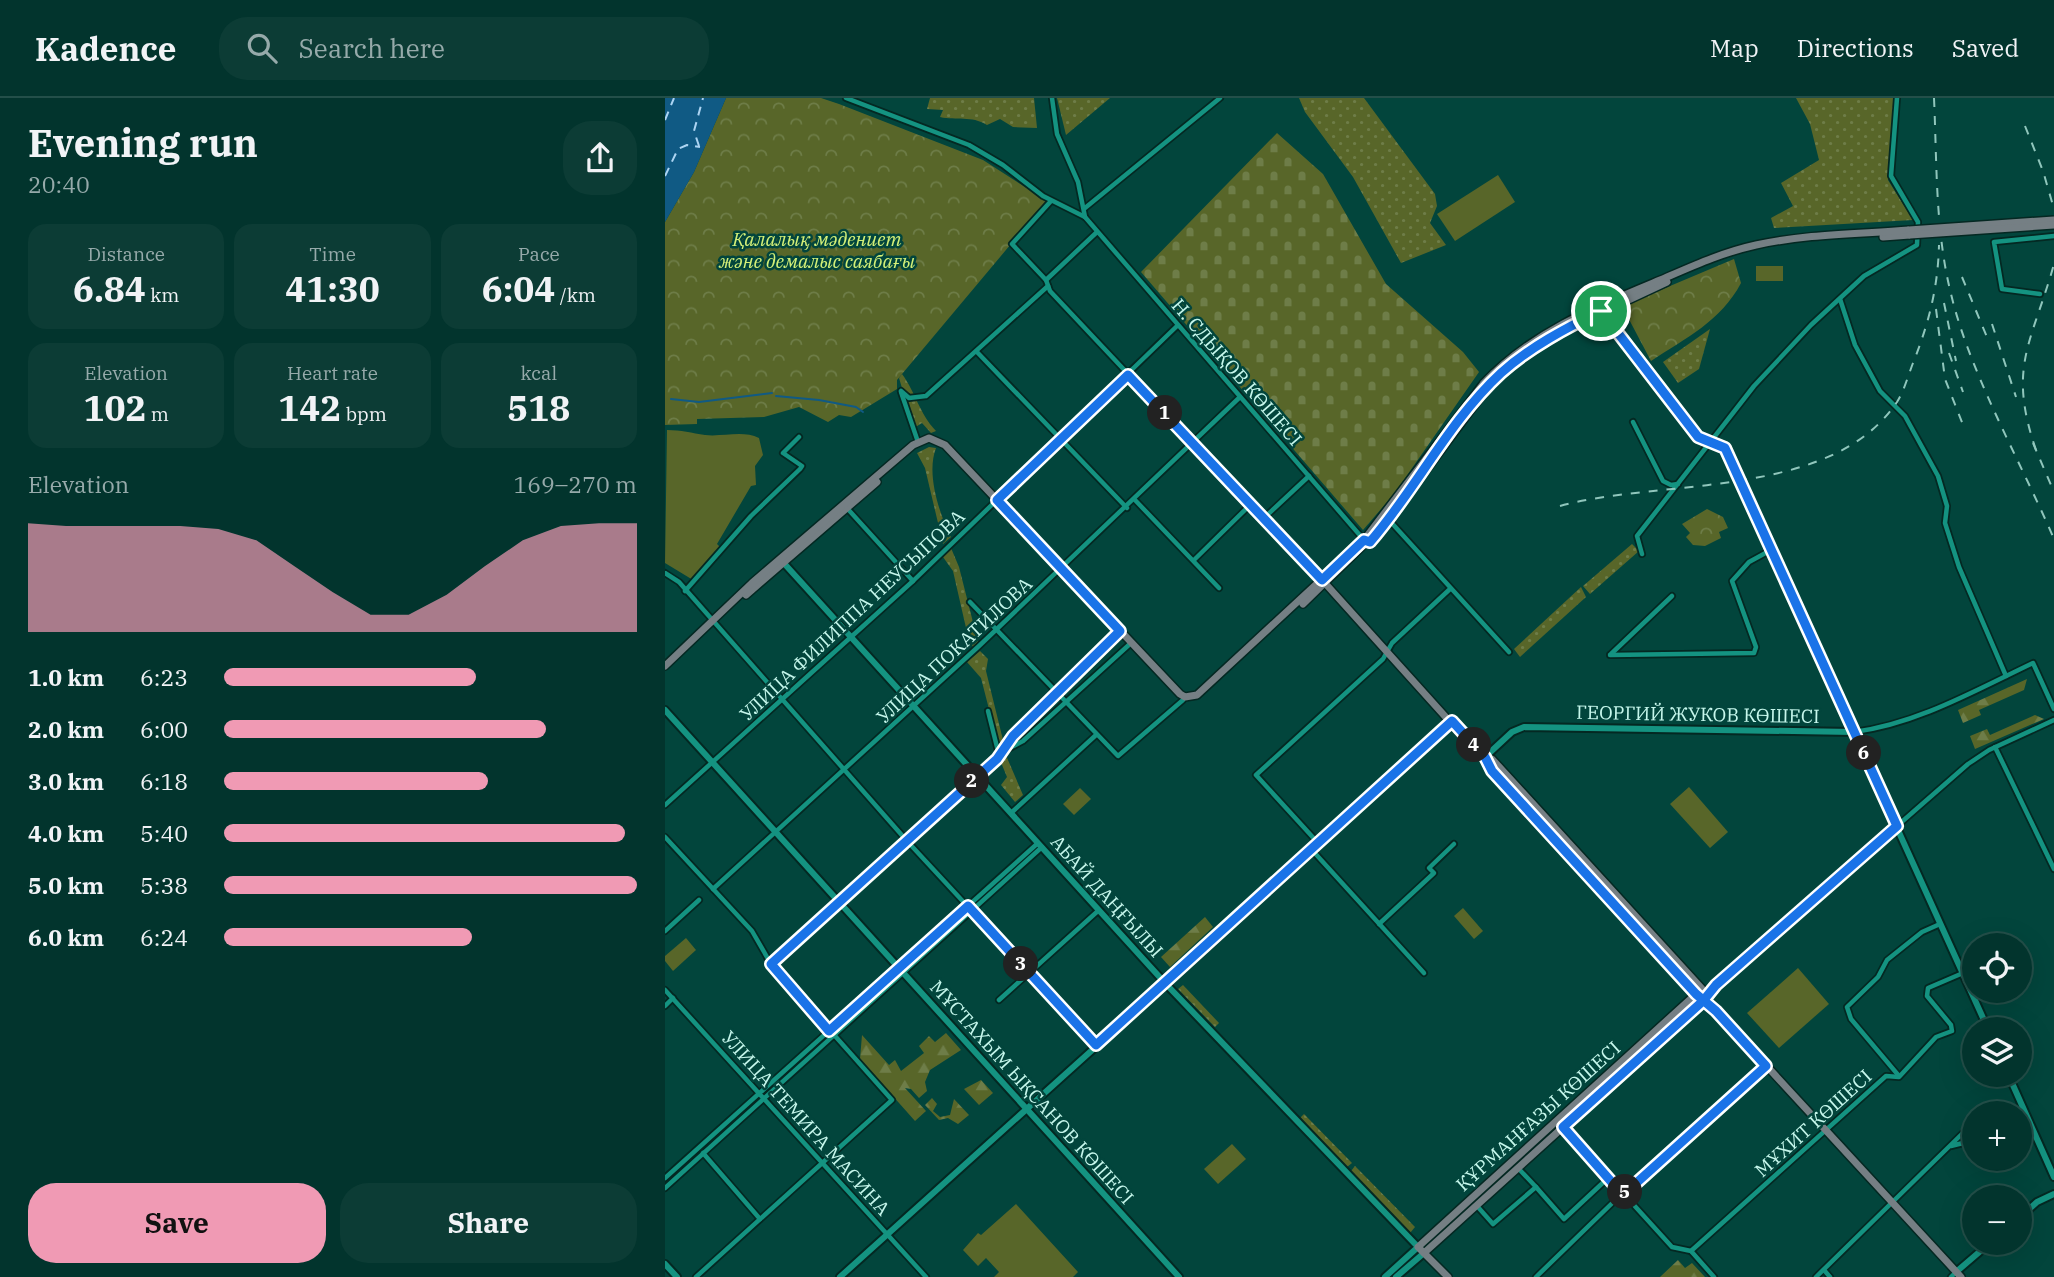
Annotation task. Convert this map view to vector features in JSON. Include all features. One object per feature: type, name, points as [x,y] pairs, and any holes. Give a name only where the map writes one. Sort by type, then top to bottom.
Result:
[{"type":"main road","points":[[1367,541],[1501,373],[1560,332],[1600,309],[1742,253],[1799,243],[2054,223]]},
{"type":"main road","points":[[1600,309],[1698,437],[1725,448],[1962,971]]},
{"type":"main road","points":[[665,666],[918,442],[929,438],[996,501],[1184,699],[1197,695],[1324,582],[1389,520],[1413,483]]},
{"type":"main road","points":[[845,506],[862,495],[911,452],[934,442]]},
{"type":"main road","name":"АБАЙ ДАҢҒЫЛЫ","points":[[782,560],[1165,983],[1448,1277]]},
{"type":"main road","points":[[1324,582],[1485,757],[1492,759],[1956,1275],[1977,1255]]},
{"type":"main road","points":[[665,673],[713,622]]},
{"type":"main road","name":"МҰСТАХЫМ ЫҚСАНОВ КӨШЕСІ","points":[[665,710],[1179,1277]]},
{"type":"main road","points":[[840,1277],[1452,721]]},
{"type":"main road","name":"ГЕОРГИЙ ЖУКОВ КӨШЕСІ","points":[[1485,757],[1512,732],[1524,727],[1854,732]]},
{"type":"main road","name":"ҚҰРМАНҒАЗЫ КӨШЕСІ","points":[[1421,1250],[1512,1161],[1584,1096],[1716,985],[1897,826]]},
{"type":"main road","name":"ҚҰРМАНҒАЗЫ КӨШЕСІ","points":[[1385,1277],[1518,1168],[1702,995]]},
{"type":"main road","points":[[2014,1087],[2054,1177]]},
{"type":"main road","points":[[1584,1096],[1590,1103]]},
{"type":"main road","points":[[1512,1161],[1518,1168]]},
{"type":"main road","points":[[2032,1207],[2054,1194]]},
{"type":"main road","points":[[1396,1277],[1421,1250]]},
{"type":"main road","points":[[665,1264],[677,1277]]},
{"type":"street","points":[[846,98],[969,145],[1003,164],[1051,201],[1085,218],[1078,182],[1059,141],[1052,98]]},
{"type":"street","points":[[1085,208],[1220,98]]},
{"type":"street","points":[[1642,554],[1637,536],[1754,386],[1811,325],[1875,268],[1913,249],[1919,240],[1918,222],[1891,176],[1897,98]]},
{"type":"street","points":[[1051,201],[1012,244],[1128,375],[1324,582]]},
{"type":"street","name":"Н. СДЫҚОВ КӨШЕСІ","points":[[1085,218],[1367,541]]},
{"type":"street","points":[[1046,280],[1097,232]]},
{"type":"street","points":[[2040,294],[2002,289],[1994,242],[2054,236]]},
{"type":"street","points":[[918,442],[901,391],[909,398],[926,396],[1048,286]]},
{"type":"street","points":[[1840,299],[1855,345],[1880,391],[1905,416],[1938,476],[1947,506],[1945,523],[1959,567],[2006,676]]},
{"type":"street","name":"УЛИЦА ФИЛИППА НЕУСЫПОВА","points":[[665,805],[913,581],[1177,326]]},
{"type":"street","points":[[977,352],[1127,508]]},
{"type":"street","name":"УЛИЦА ПОКАТИЛОВА","points":[[713,889],[997,630],[1240,397]]},
{"type":"street","points":[[1633,422],[1663,481],[1678,484]]},
{"type":"street","points":[[1720,432],[1725,448]]},
{"type":"street","points":[[685,591],[751,516],[800,469],[802,466],[783,453],[799,437]]},
{"type":"street","points":[[1698,437],[1704,452]]},
{"type":"street","points":[[1264,518],[1309,476]]},
{"type":"street","points":[[1135,500],[1219,587]]},
{"type":"street","points":[[1193,560],[1251,504]]},
{"type":"street","points":[[845,506],[913,581]]},
{"type":"street","points":[[1389,520],[1509,652]]},
{"type":"street","points":[[1672,596],[1610,655],[1754,653],[1756,647],[1732,581],[1749,562],[1772,549]]},
{"type":"street","points":[[665,573],[679,582],[907,841],[1096,1045]]},
{"type":"street","points":[[1319,844],[1256,775],[1450,589]]},
{"type":"street","points":[[970,602],[1118,756],[1184,699]]},
{"type":"street","points":[[1001,754],[1013,736],[1119,632]]},
{"type":"street","points":[[771,964],[1001,754],[1023,741],[1130,644]]},
{"type":"street","name":"ГЕОРГИЙ ЖУКОВ КӨШЕСІ","points":[[1854,732],[1892,725],[2033,663],[2054,709]]},
{"type":"street","points":[[988,710],[1001,754]]},
{"type":"street","name":"ҚҰРМАНҒАЗЫ КӨШЕСІ","points":[[1897,826],[1968,764],[1995,747],[2054,720]]},
{"type":"street","points":[[1011,813],[1096,735]]},
{"type":"street","points":[[1995,747],[2054,869]]},
{"type":"street","points":[[665,837],[752,931],[771,964],[892,1100],[696,1277]]},
{"type":"street","points":[[1379,924],[1434,873],[1429,868],[1454,844]]},
{"type":"street","points":[[665,1188],[762,1096],[1040,845]]},
{"type":"street","points":[[1312,850],[1424,973]]},
{"type":"street","points":[[665,931],[699,900]]},
{"type":"street","points":[[999,1000],[1099,910]]},
{"type":"street","points":[[1899,1077],[1851,1019],[1847,1007],[1878,977],[1887,961],[1922,932],[1941,923]]},
{"type":"street","name":"МҰХИТ КӨШЕСІ","points":[[1691,1251],[1886,1076],[1899,1077],[1936,1037],[1951,1031],[1951,1024],[1927,996],[1929,988],[1962,973]]},
{"type":"street","name":"УЛИЦА ТЕМИРА МАСИНА","points":[[665,989],[926,1277]]},
{"type":"street","points":[[665,1006],[673,998]]},
{"type":"street","points":[[1536,1277],[1766,1066]]},
{"type":"street","points":[[665,1178],[762,1096]]},
{"type":"street","points":[[1563,1127],[1672,1247],[1691,1251],[1714,1277]]},
{"type":"street","points":[[1816,1277],[1968,1128],[1972,1132],[1971,1141],[1951,1146]]},
{"type":"street","points":[[703,1153],[760,1219]]},
{"type":"street","points":[[1518,1168],[1564,1219],[1608,1178]]},
{"type":"street","points":[[1476,1205],[1493,1224],[1536,1187]]},
{"type":"street","points":[[1824,1270],[1830,1277]]},
{"type":"green space","name":"Қалалық мәдениет және демалыс саябағы","points":[[726,98],[821,98],[983,160],[1047,201],[897,380],[897,389],[851,417],[839,415],[828,422],[799,407],[764,417],[697,419],[697,424],[665,425],[665,222],[694,172]]},
{"type":"green space","points":[[930,98],[1034,98],[1037,128],[1013,127],[1000,119],[987,125],[970,119],[940,117],[943,110],[927,109]]},
{"type":"green space","points":[[1057,98],[1110,98],[1066,135]]},
{"type":"green space","points":[[1299,98],[1364,98],[1435,194],[1437,206],[1430,223],[1446,245],[1401,263],[1353,177],[1305,112]]},
{"type":"green space","points":[[1796,98],[1894,98],[1888,180],[1913,220],[1774,228],[1771,218],[1793,206],[1781,183],[1819,160],[1810,124]]},
{"type":"green space","points":[[1277,133],[1323,174],[1386,284],[1463,352],[1479,372],[1394,494],[1363,530],[1141,272]]},
{"type":"green space","points":[[1498,175],[1515,202],[1455,241],[1437,214]]},
{"type":"green space","points":[[1734,259],[1741,283],[1733,296],[1702,328],[1651,361],[1623,308],[1625,305]]},
{"type":"green space","points":[[1756,266],[1783,266],[1783,281],[1756,281]]},
{"type":"green space","points":[[1710,329],[1699,369],[1678,383],[1663,362]]},
{"type":"green space","points":[[902,374],[925,417],[936,431],[931,433],[922,423],[914,428],[899,378]]},
{"type":"green space","points":[[667,430],[705,435],[753,436],[759,438],[763,455],[755,466],[756,485],[751,486],[717,544],[721,548],[693,580],[665,563]]},
{"type":"green space","points":[[929,447],[936,448],[933,481],[938,505],[951,537],[943,544],[925,468],[917,453]]},
{"type":"green space","points":[[1707,509],[1723,517],[1728,528],[1719,532],[1721,538],[1705,546],[1693,545],[1686,537],[1690,533],[1682,524]]},
{"type":"green space","points":[[1632,544],[1639,551],[1590,594],[1583,586]]},
{"type":"green space","points":[[951,548],[959,567],[978,642],[973,647],[969,641],[953,571],[943,557]]},
{"type":"green space","points":[[1581,587],[1586,597],[1520,657],[1514,649]]},
{"type":"green space","points":[[980,651],[988,659],[986,671],[1003,740],[999,748],[981,678],[967,662]]},
{"type":"green space","points":[[2027,679],[2024,690],[1979,710],[1981,715],[1963,723],[1958,710]]},
{"type":"green space","points":[[2035,715],[2044,719],[1975,749],[1970,736],[1987,729],[1990,735]]},
{"type":"green space","points":[[1005,753],[1023,795],[1015,802],[1001,785],[1007,777],[1000,760]]},
{"type":"green space","points":[[1689,787],[1728,832],[1710,848],[1670,804]]},
{"type":"green space","points":[[1080,788],[1091,799],[1074,815],[1063,804]]},
{"type":"green space","points":[[1463,908],[1483,931],[1474,939],[1454,916]]},
{"type":"green space","points":[[1205,917],[1213,927],[1170,967],[1161,957]]},
{"type":"green space","points":[[686,938],[696,950],[673,971],[665,961],[665,956]]},
{"type":"green space","points":[[1798,968],[1829,1004],[1779,1048],[1747,1013]]},
{"type":"green space","points":[[1183,985],[1219,1023],[1215,1027],[1178,989]]},
{"type":"green space","points":[[946,1033],[961,1050],[930,1070],[925,1082],[927,1091],[919,1098],[911,1089],[905,1088],[926,1111],[915,1121],[860,1059],[862,1035],[889,1065],[895,1060],[901,1071],[924,1053],[919,1046],[929,1036],[935,1042]]},
{"type":"green space","points":[[981,1080],[993,1093],[979,1105],[964,1089]]},
{"type":"green space","points":[[932,1098],[937,1104],[933,1111],[940,1117],[950,1115],[954,1099],[969,1115],[958,1124],[948,1118],[939,1120],[925,1105]]},
{"type":"green space","points":[[1304,1114],[1352,1163],[1347,1167],[1299,1119]]},
{"type":"green space","points":[[1232,1144],[1246,1159],[1218,1184],[1204,1169]]},
{"type":"green space","points":[[1355,1166],[1415,1227],[1410,1233],[1351,1171]]},
{"type":"green space","points":[[1016,1204],[1078,1272],[1073,1277],[994,1277],[999,1272],[986,1258],[978,1266],[963,1250],[978,1233],[981,1235]]},
{"type":"green space","points":[[1678,1260],[1685,1268],[1692,1263],[1705,1277],[1660,1277]]},
{"type":"water","points":[[665,98],[726,98],[694,172],[665,222]]},
{"type":"waterway","points":[[671,399],[699,402],[772,393]]},
{"type":"waterway","points":[[776,396],[819,400],[856,407],[863,412]]},
{"type":"ferry route","points":[[665,120],[674,98]]},
{"type":"ferry route","points":[[699,146],[694,131],[703,98]]},
{"type":"ferry route","points":[[665,176],[678,149],[687,145],[700,147]]},
{"type":"railway","points":[[1934,98],[1939,221],[1951,294],[1983,386],[2054,539]]},
{"type":"railway","points":[[2025,126],[2043,171],[2054,209]]},
{"type":"railway","points":[[1560,506],[1788,471],[1831,456],[1868,433],[1897,402],[1906,383],[1932,305],[1939,245]]},
{"type":"railway","points":[[2036,450],[2023,397],[2023,375],[2031,335],[2054,264]]},
{"type":"railway","points":[[1962,277],[1989,342]]},
{"type":"railway","points":[[1944,303],[1956,361]]},
{"type":"railway","points":[[1936,309],[1945,379],[1965,430]]},
{"type":"railway","points":[[1992,324],[2016,397]]},
{"type":"railway","points":[[1949,353],[1963,392]]},
{"type":"railway","points":[[2033,443],[2054,492]]},
{"type":"route","points":[[1601,311],[1560,332],[1501,373],[1370,542],[1364,540],[1322,580],[1128,375],[997,500],[1120,631],[1036,712],[1013,736],[997,759],[771,964],[829,1031],[968,906],[1096,1045],[1220,936],[1452,721],[1533,816],[1696,994],[1703,1001],[1716,1011],[1766,1066],[1636,1180],[1623,1195],[1563,1127],[1703,1001],[1716,985],[1897,826],[1725,448],[1698,437],[1616,334],[1601,311]]}]
